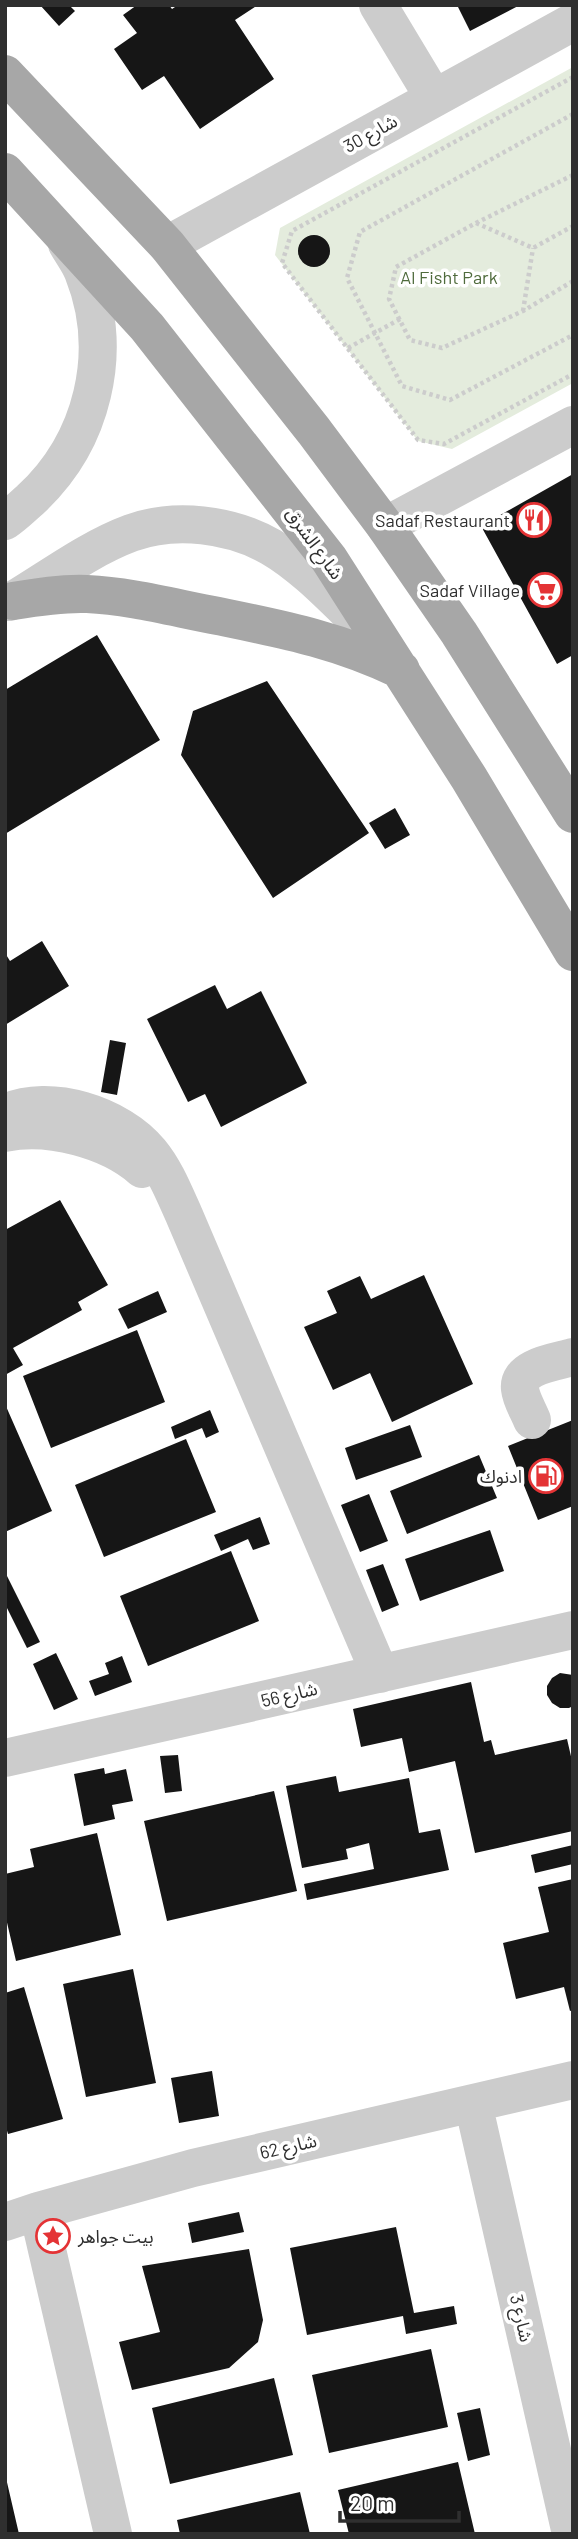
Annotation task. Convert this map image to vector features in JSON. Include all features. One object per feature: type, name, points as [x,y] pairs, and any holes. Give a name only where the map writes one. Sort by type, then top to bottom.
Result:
[{"type":"main road","points":[[5,74],[167,245],[306,421],[385,526],[458,633],[573,814]]},
{"type":"main road","name":"شارع الشرق","points":[[5,172],[147,327],[329,559],[394,659],[573,952]]},
{"type":"main road","points":[[9,603],[49,595],[123,597],[309,635],[368,654],[394,659]]},
{"type":"street","points":[[379,5],[433,98]]},
{"type":"street","name":"شارع 30","points":[[167,245],[573,22]]},
{"type":"street","points":[[5,521],[51,481],[81,434],[96,380],[97,325],[83,272],[55,224]]},
{"type":"street","points":[[385,526],[573,425]]},
{"type":"street","points":[[9,603],[89,555],[132,533],[178,524],[227,529],[271,547],[309,576],[394,659]]},
{"type":"street","points":[[5,1113],[48,1105],[86,1110],[121,1126],[150,1151],[184,1214],[380,1674]]},
{"type":"street","points":[[5,1133],[45,1132],[78,1137],[109,1149],[146,1173],[163,1188],[184,1214]]},
{"type":"street","points":[[532,1420],[521,1394],[521,1380],[531,1370],[573,1357]]},
{"type":"street","name":"شارع 56","points":[[5,1758],[573,1630]]},
{"type":"street","name":"شارع 62","points":[[21,2217],[193,2168],[573,2080]]},
{"type":"street","name":"شارع 3","points":[[473,2103],[571,2534]]},
{"type":"street","points":[[21,2217],[113,2534]]},
{"type":"path","points":[[573,77],[292,231],[282,263],[418,440],[444,444],[573,374]]},
{"type":"path","points":[[573,114],[360,232],[347,278],[402,386],[450,400],[573,335]]},
{"type":"path","points":[[573,175],[476,223],[396,267],[389,299],[410,340],[442,348],[523,310],[573,282]]},
{"type":"path","points":[[476,223],[533,247]]},
{"type":"path","points":[[533,247],[573,226]]},
{"type":"path","points":[[523,310],[533,247]]},
{"type":"path","points":[[348,348],[400,319]]},
{"type":"green space","name":"Al Fisht Park","points":[[573,67],[573,383],[452,449],[418,441],[275,255],[280,228]]},
{"type":"building","points":[[40,5],[69,5],[75,11],[59,26]]},
{"type":"building","points":[[137,5],[169,5],[172,9],[178,5],[258,5],[235,20],[274,79],[200,129],[164,76],[142,90],[114,49],[137,33],[123,15]]},
{"type":"building","points":[[457,5],[520,5],[470,31]]},
{"type":"building","points":[[314,235],[325,240],[330,251],[325,262],[314,267],[303,262],[298,251],[303,240]]},
{"type":"building","name":"Sadaf Village","points":[[573,474],[573,655],[557,664],[481,526]]},
{"type":"building","points":[[97,635],[160,740],[5,834],[5,690]]},
{"type":"building","points":[[267,681],[369,833],[273,898],[181,755],[193,711]]},
{"type":"building","points":[[395,808],[410,835],[385,849],[369,823]]},
{"type":"building","points":[[42,941],[69,986],[5,1025],[5,953],[10,961]]},
{"type":"building","points":[[215,985],[227,1009],[261,991],[307,1083],[221,1127],[205,1094],[188,1102],[147,1019]]},
{"type":"building","points":[[110,1040],[126,1043],[117,1095],[101,1092]]},
{"type":"building","points":[[60,1200],[108,1285],[78,1302],[82,1310],[13,1348],[23,1365],[5,1375],[5,1230]]},
{"type":"building","points":[[424,1275],[473,1384],[392,1422],[370,1373],[333,1390],[304,1327],[337,1313],[327,1291],[360,1276],[371,1299]]},
{"type":"building","points":[[158,1291],[167,1312],[128,1329],[118,1309]]},
{"type":"building","points":[[137,1330],[165,1402],[51,1448],[23,1376]]},
{"type":"building","points":[[5,1404],[52,1511],[5,1532]]},
{"type":"building","points":[[210,1410],[219,1432],[206,1438],[202,1428],[175,1439],[171,1427]]},
{"type":"building","name":"ادنوك","points":[[573,1420],[573,1506],[538,1520],[508,1446]]},
{"type":"building","points":[[410,1425],[422,1457],[356,1480],[345,1448]]},
{"type":"building","points":[[186,1439],[216,1512],[104,1557],[75,1485]]},
{"type":"building","points":[[479,1455],[497,1498],[407,1534],[390,1491]]},
{"type":"building","points":[[369,1494],[388,1541],[360,1552],[341,1505]]},
{"type":"building","points":[[260,1517],[270,1544],[253,1550],[248,1539],[221,1551],[214,1535]]},
{"type":"building","points":[[490,1530],[504,1571],[420,1601],[405,1559]]},
{"type":"building","points":[[231,1551],[259,1621],[148,1666],[120,1596]]},
{"type":"building","points":[[383,1564],[399,1605],[382,1612],[366,1570]]},
{"type":"building","points":[[5,1572],[40,1642],[27,1648],[5,1604]]},
{"type":"building","points":[[56,1653],[78,1699],[54,1710],[33,1664]]},
{"type":"building","points":[[122,1656],[132,1682],[95,1696],[89,1681],[109,1674],[105,1663]]},
{"type":"building","points":[[560,1673],[573,1675],[573,1706],[569,1708],[560,1708],[552,1703],[547,1695],[547,1686],[552,1678]]},
{"type":"building","points":[[471,1682],[484,1742],[491,1740],[495,1755],[567,1739],[573,1765],[573,1831],[475,1853],[455,1761],[409,1772],[402,1738],[361,1747],[353,1709]]},
{"type":"building","points":[[178,1755],[182,1791],[165,1793],[160,1756]]},
{"type":"building","points":[[104,1768],[105,1774],[126,1769],[133,1801],[112,1805],[115,1819],[84,1826],[74,1774]]},
{"type":"building","points":[[336,1776],[339,1792],[409,1778],[419,1833],[440,1829],[449,1870],[307,1900],[304,1884],[374,1869],[369,1843],[346,1849],[348,1859],[302,1868],[286,1786]]},
{"type":"building","points":[[274,1791],[297,1891],[167,1921],[144,1821]]},
{"type":"building","points":[[97,1833],[121,1935],[16,1961],[5,1914],[5,1874],[34,1867],[30,1849]]},
{"type":"building","points":[[573,1845],[573,1864],[535,1873],[531,1855]]},
{"type":"building","points":[[573,1879],[573,2010],[570,2011],[564,1987],[516,1999],[503,1943],[549,1932],[538,1887]]},
{"type":"building","points":[[133,1969],[156,2083],[86,2097],[63,1984]]},
{"type":"building","points":[[24,1987],[63,2119],[8,2134],[5,2124],[5,1993]]},
{"type":"building","points":[[212,2071],[219,2116],[179,2123],[171,2078]]},
{"type":"building","points":[[239,2212],[244,2232],[192,2243],[188,2223]]},
{"type":"building","points":[[396,2227],[414,2313],[454,2306],[457,2324],[406,2334],[403,2316],[307,2335],[290,2248]]},
{"type":"building","points":[[249,2249],[263,2320],[258,2342],[229,2368],[132,2390],[119,2342],[160,2332],[142,2266]]},
{"type":"building","points":[[431,2349],[448,2427],[329,2453],[312,2375]]},
{"type":"building","points":[[274,2378],[293,2455],[170,2484],[152,2408]]},
{"type":"building","points":[[480,2408],[490,2455],[468,2461],[457,2413]]},
{"type":"building","points":[[458,2462],[475,2534],[349,2534],[338,2490]]},
{"type":"building","points":[[6,2478],[19,2534],[5,2534]]},
{"type":"building","points":[[300,2492],[310,2534],[180,2534],[177,2520]]},
{"type":"place","name":"Sadaf Restaurant","points":[[534,520]]},
{"type":"place","name":"Sadaf Village","points":[[545,590]]},
{"type":"place","name":"ادنوك","points":[[546,1476]]},
{"type":"place","name":"بيت جواهر","points":[[53,2236]]}]
